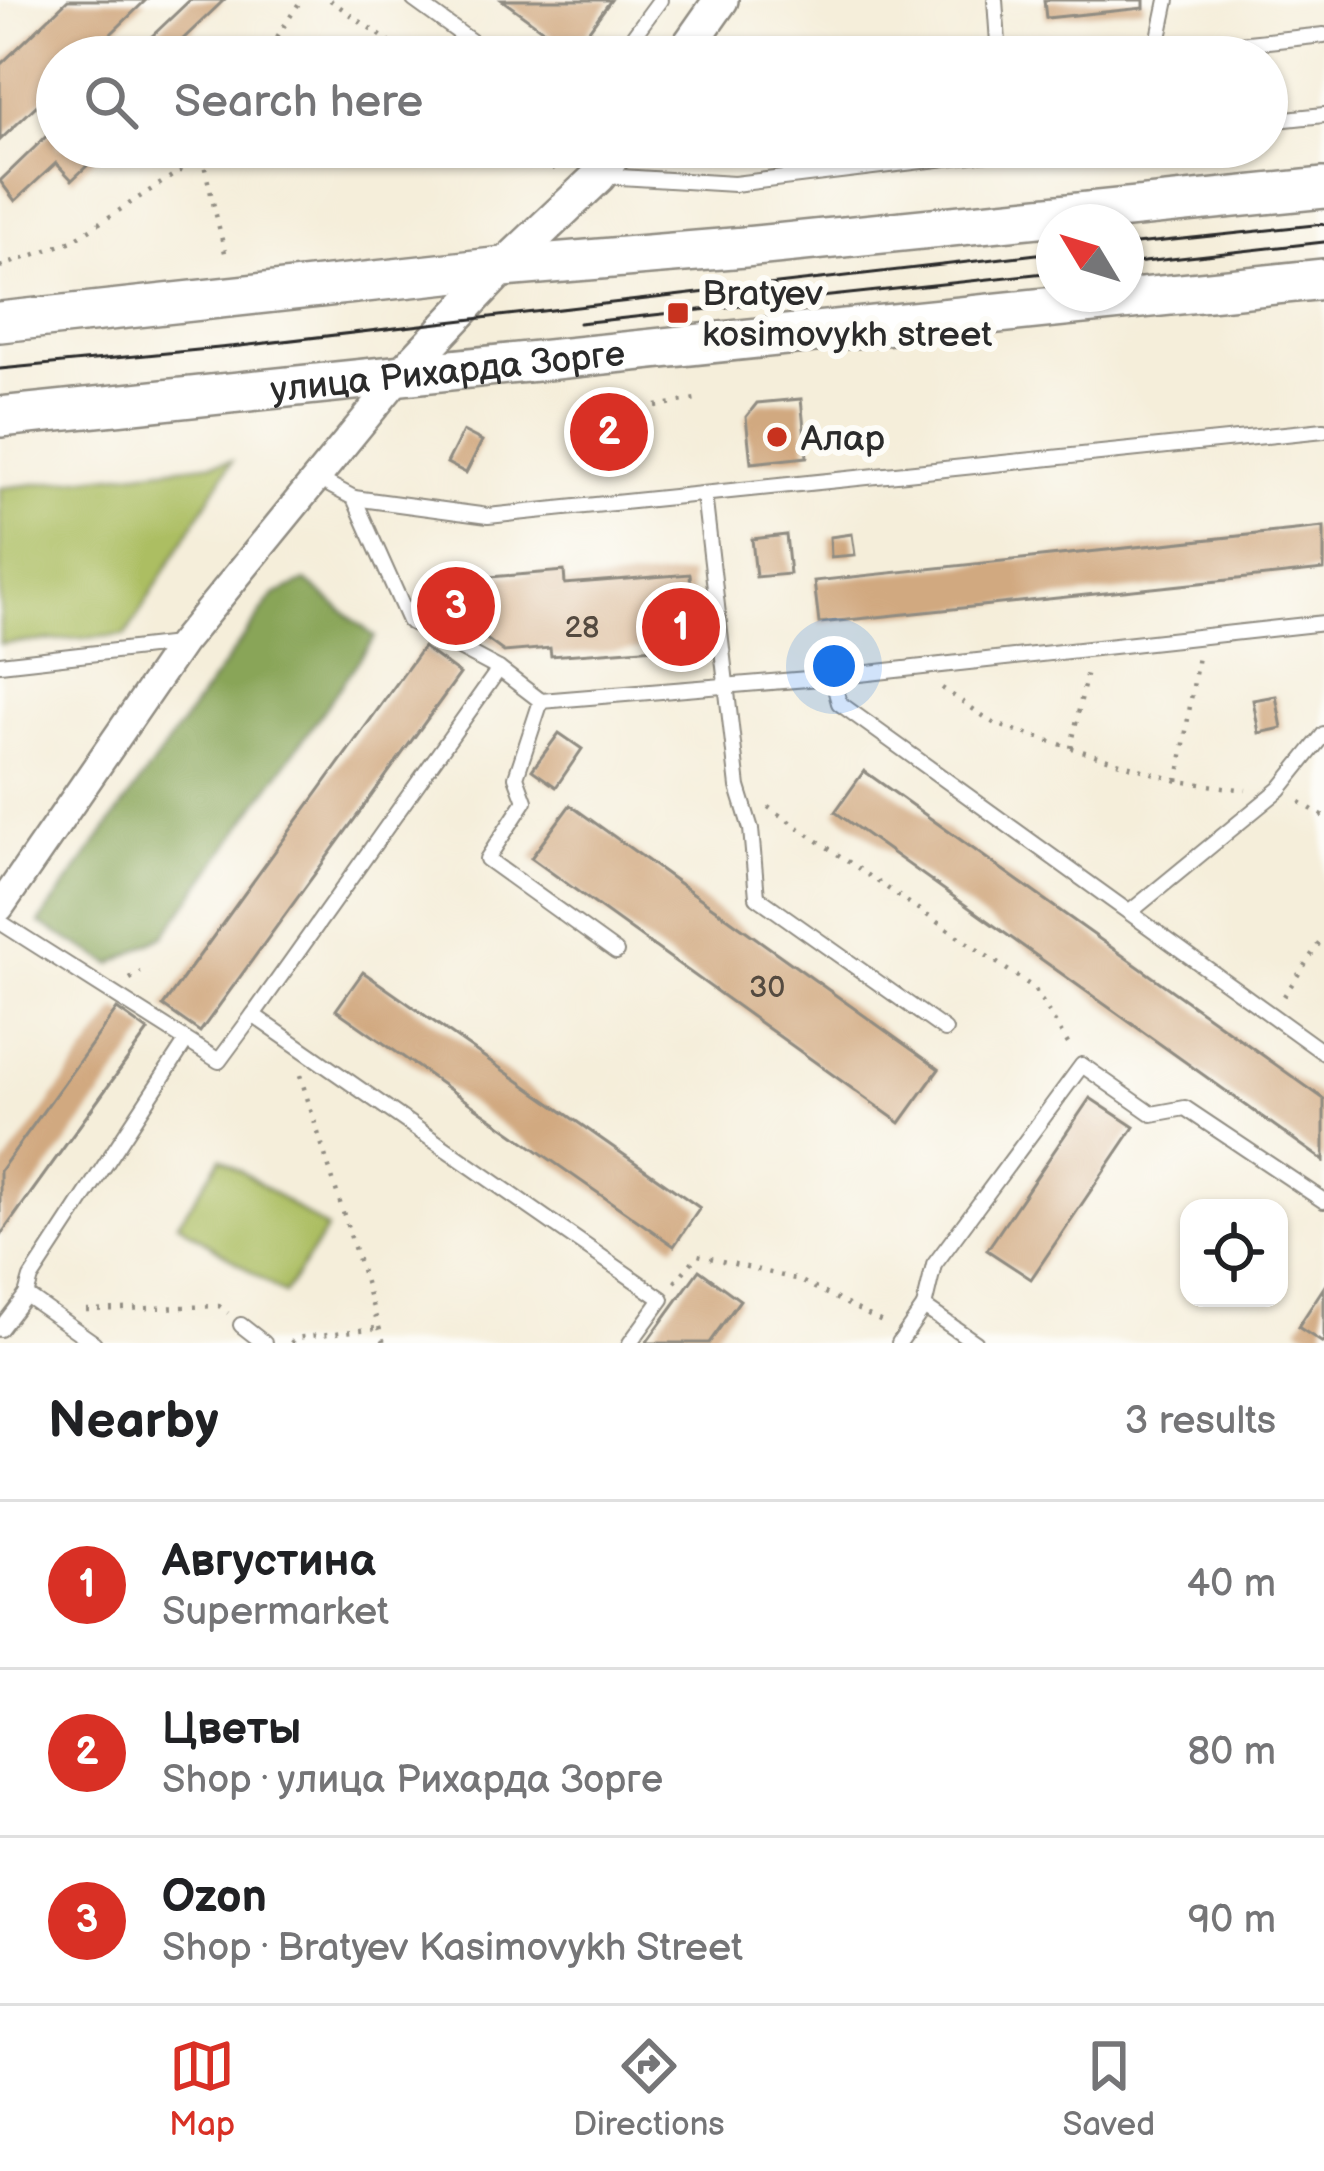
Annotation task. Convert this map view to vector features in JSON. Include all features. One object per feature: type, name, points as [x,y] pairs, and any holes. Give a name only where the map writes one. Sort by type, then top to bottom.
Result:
[{"type":"main road","points":[[0,322],[503,267],[1324,188]]},
{"type":"main road","name":"улица Рихарда Зорге","points":[[0,417],[1324,279]]},
{"type":"street","points":[[695,36],[721,0]]},
{"type":"street","points":[[0,907],[182,643],[316,478],[400,376],[605,168]]},
{"type":"lane","points":[[415,0],[464,36]]},
{"type":"lane","points":[[633,36],[660,0]]},
{"type":"lane","points":[[995,0],[998,36]]},
{"type":"lane","points":[[1159,36],[1167,0]]},
{"type":"lane","points":[[1288,39],[1324,35]]},
{"type":"lane","points":[[1288,119],[1324,115]]},
{"type":"lane","points":[[599,176],[734,184],[858,168]]},
{"type":"lane","points":[[316,478],[354,498],[488,516],[1324,430]]},
{"type":"lane","points":[[704,494],[738,787],[751,829],[757,897],[945,1030]]},
{"type":"lane","points":[[354,498],[409,620],[499,669],[541,701],[913,668],[1324,623]]},
{"type":"lane","points":[[0,664],[182,643]]},
{"type":"lane","points":[[0,922],[219,1061],[499,669]]},
{"type":"lane","points":[[832,676],[838,703],[1324,1053]]},
{"type":"lane","points":[[541,701],[516,778],[525,801],[487,859],[616,952]]},
{"type":"lane","points":[[1130,912],[1277,791],[1324,734]]},
{"type":"lane","points":[[253,1016],[662,1298],[630,1343]]},
{"type":"lane","points":[[0,1330],[185,1042]]},
{"type":"lane","points":[[902,1339],[925,1306],[934,1265],[1082,1065],[1152,1114],[1185,1108],[1324,1201]]},
{"type":"lane","points":[[26,1294],[94,1343]]},
{"type":"lane","points":[[925,1306],[976,1343]]},
{"type":"lane","points":[[242,1325],[264,1343]]},
{"type":"path","points":[[278,36],[301,0]]},
{"type":"path","points":[[330,0],[381,36]]},
{"type":"path","points":[[0,267],[72,242],[180,168]]},
{"type":"path","points":[[204,168],[227,261]]},
{"type":"path","points":[[553,168],[562,174]]},
{"type":"path","points":[[656,406],[696,399]]},
{"type":"path","points":[[1178,781],[1202,637]]},
{"type":"path","points":[[1071,748],[1091,649]]},
{"type":"path","points":[[913,668],[995,724],[1178,781],[1277,791],[1324,817]]},
{"type":"path","points":[[738,787],[1034,988],[1082,1065]]},
{"type":"path","points":[[1271,1015],[1324,936]]},
{"type":"path","points":[[290,1041],[384,1343]]},
{"type":"path","points":[[662,1298],[698,1255],[799,1280],[902,1339]]},
{"type":"path","points":[[50,1311],[220,1306],[242,1325]]},
{"type":"path","points":[[291,1343],[295,1338],[377,1328]]},
{"type":"green space","points":[[232,461],[126,635],[0,644],[0,488]]},
{"type":"green space","points":[[306,581],[375,637],[165,935],[112,964],[39,923],[274,595]]},
{"type":"green space","points":[[221,1158],[327,1229],[284,1294],[178,1223]]},
{"type":"building","points":[[68,0],[146,0],[109,36],[36,36],[36,106],[0,140],[0,65]]},
{"type":"building","points":[[190,0],[224,0],[186,36],[152,36]]},
{"type":"building","points":[[502,0],[611,0],[585,36],[551,36]]},
{"type":"building","points":[[1044,0],[1144,0],[1144,8],[1046,18]]},
{"type":"building","points":[[36,146],[36,168],[51,168],[15,201],[0,181]]},
{"type":"building","points":[[61,168],[85,168],[72,180]]},
{"type":"building","name":"Алар","points":[[801,399],[807,457],[751,463],[746,417],[757,403]]},
{"type":"building","points":[[463,431],[482,441],[466,473],[447,463]]},
{"type":"building","points":[[1324,527],[1324,570],[819,623],[814,581]]},
{"type":"building","points":[[852,534],[855,555],[831,557],[830,537]]},
{"type":"building","points":[[786,535],[790,574],[756,577],[752,539]]},
{"type":"building","points":[[564,571],[565,584],[690,574],[695,645],[551,656],[550,648],[504,652],[444,608],[466,579]]},
{"type":"building","points":[[423,647],[460,674],[200,1032],[163,1006]]},
{"type":"building","points":[[1276,696],[1282,728],[1259,733],[1253,700]]},
{"type":"building","points":[[559,733],[582,749],[556,787],[532,770]]},
{"type":"building","points":[[864,771],[1324,1099],[1324,1161],[835,812]]},
{"type":"building","points":[[570,805],[939,1069],[900,1123],[531,858]]},
{"type":"building","points":[[363,972],[700,1208],[674,1246],[336,1010]]},
{"type":"building","points":[[117,1009],[148,1031],[0,1236],[0,1171]]},
{"type":"building","points":[[1090,1098],[1134,1127],[1031,1279],[987,1250]]},
{"type":"building","points":[[699,1270],[740,1300],[709,1343],[646,1343]]},
{"type":"building","points":[[1324,1287],[1324,1343],[1323,1343],[1298,1327]]},
{"type":"tram line","points":[[1144,243],[1324,224]]},
{"type":"tram line","points":[[1144,262],[1324,242]]},
{"type":"tram line","points":[[0,369],[240,346],[1036,254]]},
{"type":"tram line","points":[[579,323],[1036,274]]},
{"type":"place","name":"Bratyev kosimovykh street","points":[[678,313]]},
{"type":"place","name":"Цветы","points":[[609,432]]},
{"type":"place","name":"Алар","points":[[777,437]]},
{"type":"place","name":"Ozon","points":[[456,606]]},
{"type":"place","name":"Августина","points":[[681,627]]}]
